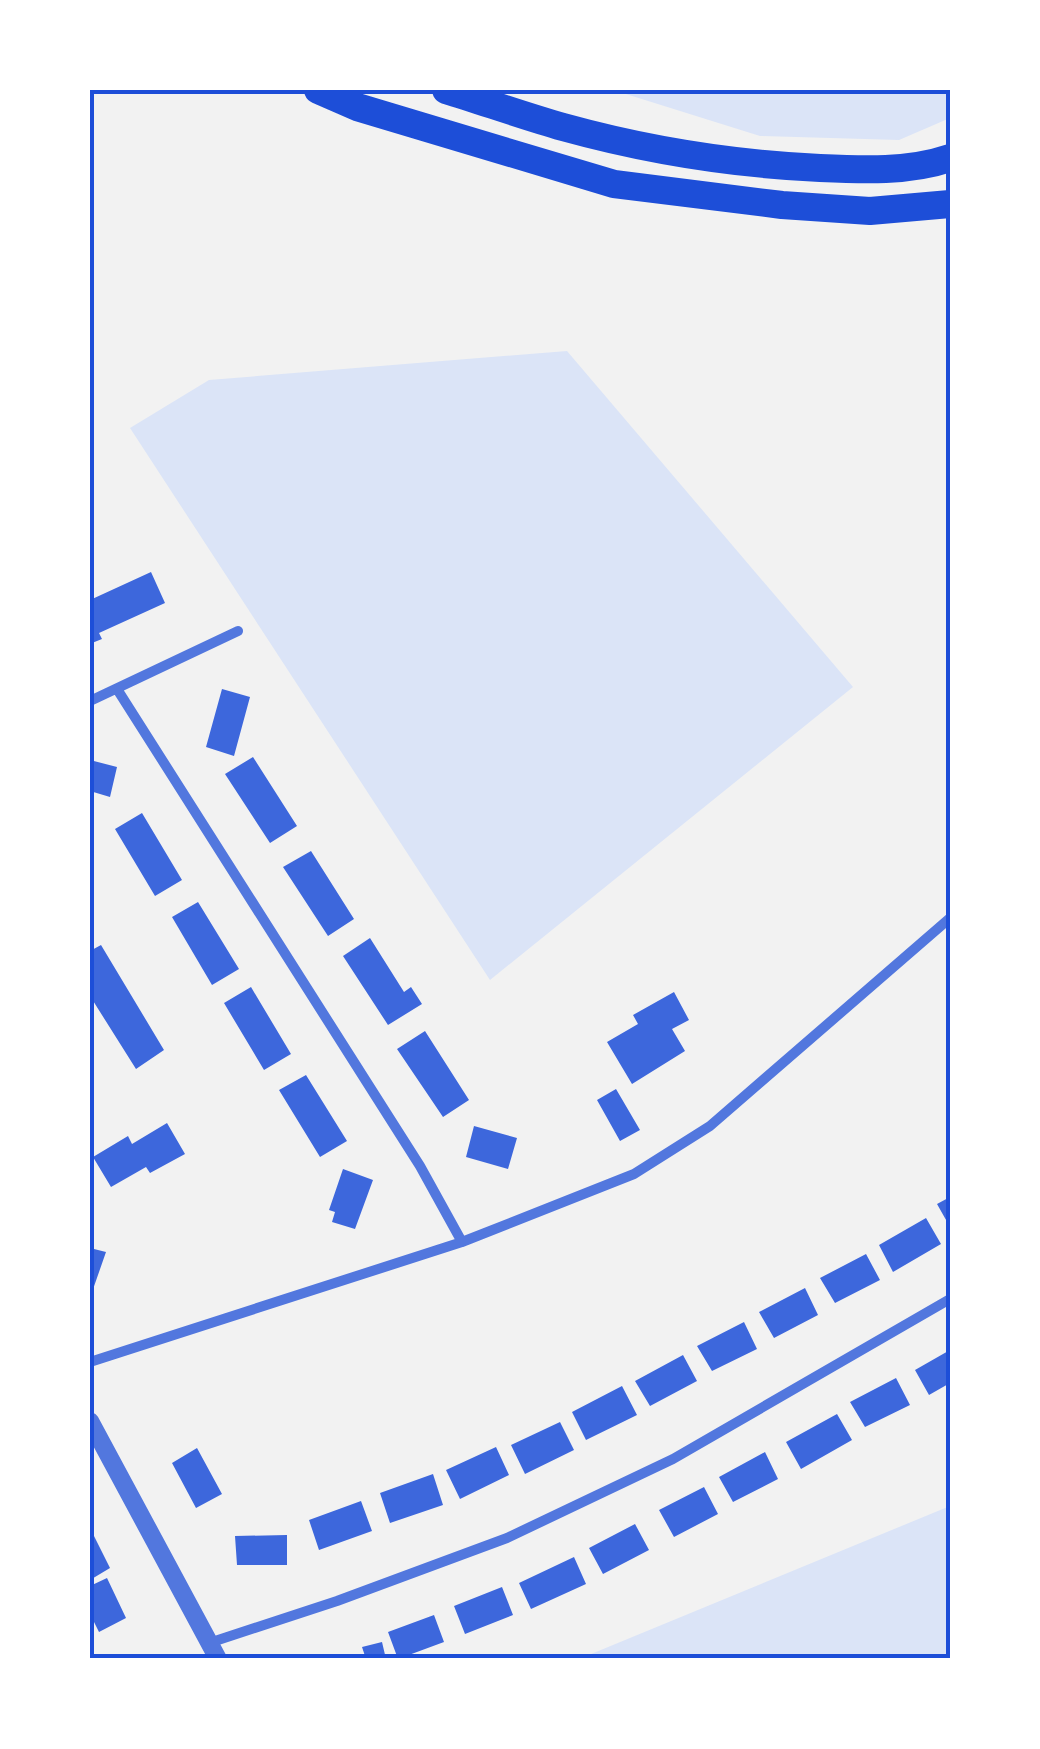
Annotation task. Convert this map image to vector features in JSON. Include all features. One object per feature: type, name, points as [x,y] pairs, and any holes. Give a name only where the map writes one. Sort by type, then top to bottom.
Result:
[{"type":"highway","points":[[318,90],[356,107],[614,184],[782,205],[870,211],[950,204]]},
{"type":"highway","points":[[446,90],[564,128],[722,160],[847,170],[918,166],[950,158]]},
{"type":"street","points":[[90,701],[238,631]]},
{"type":"street","points":[[117,688],[410,1150],[462,1242]]},
{"type":"street","points":[[90,1362],[462,1242],[634,1174],[710,1126],[950,918]]},
{"type":"street","points":[[90,1421],[96,1447],[213,1651],[507,1538],[673,1459],[950,1299]]},
{"type":"shaded area","points":[[613,90],[950,90],[950,118],[899,140],[760,136]]},
{"type":"shaded area","points":[[567,351],[853,687],[490,980],[130,428],[209,380]]},
{"type":"shaded area","points":[[950,1506],[950,1659],[579,1659]]},
{"type":"building","points":[[151,572],[165,603],[99,633],[102,639],[92,643],[90,600]]},
{"type":"building","points":[[222,689],[250,697],[234,756],[206,747]]},
{"type":"building","points":[[253,757],[297,826],[270,843],[225,774]]},
{"type":"building","points":[[90,760],[117,767],[110,797],[90,791]]},
{"type":"building","points":[[142,813],[182,880],[155,896],[115,829]]},
{"type":"building","points":[[311,851],[354,919],[328,936],[283,867]]},
{"type":"building","points":[[198,902],[239,969],[212,985],[172,917]]},
{"type":"building","points":[[370,938],[404,992],[411,987],[422,1004],[388,1025],[343,956]]},
{"type":"building","points":[[101,945],[164,1050],[136,1069],[90,996],[90,951]]},
{"type":"building","points":[[251,987],[291,1054],[264,1070],[224,1003]]},
{"type":"building","points":[[674,992],[689,1020],[672,1029],[685,1051],[632,1084],[607,1042],[638,1024],[633,1015]]},
{"type":"building","points":[[425,1031],[469,1100],[443,1117],[397,1049]]},
{"type":"building","points":[[306,1075],[347,1141],[320,1157],[279,1090]]},
{"type":"building","points":[[616,1089],[640,1130],[620,1141],[597,1100]]},
{"type":"building","points":[[167,1123],[185,1154],[150,1173],[146,1167],[111,1187],[93,1157],[128,1136],[132,1144]]},
{"type":"building","points":[[474,1126],[517,1138],[508,1169],[466,1157]]},
{"type":"building","points":[[343,1169],[373,1180],[355,1229],[332,1222],[335,1212],[329,1210]]},
{"type":"building","points":[[950,1197],[950,1227],[937,1204]]},
{"type":"building","points":[[926,1218],[941,1244],[893,1272],[879,1245]]},
{"type":"building","points":[[90,1248],[106,1252],[91,1295],[90,1295]]},
{"type":"building","points":[[866,1254],[880,1280],[835,1303],[820,1278]]},
{"type":"building","points":[[805,1288],[818,1315],[774,1338],[759,1312]]},
{"type":"building","points":[[744,1322],[757,1349],[712,1371],[697,1346]]},
{"type":"building","points":[[950,1350],[950,1383],[929,1395],[915,1370]]},
{"type":"building","points":[[683,1355],[697,1381],[650,1406],[635,1381]]},
{"type":"building","points":[[896,1378],[910,1405],[865,1427],[850,1402]]},
{"type":"building","points":[[622,1386],[637,1415],[586,1440],[572,1412]]},
{"type":"building","points":[[837,1414],[852,1440],[801,1469],[786,1442]]},
{"type":"building","points":[[560,1422],[574,1450],[525,1474],[511,1445]]},
{"type":"building","points":[[496,1447],[509,1475],[460,1499],[446,1470]]},
{"type":"building","points":[[197,1448],[222,1494],[196,1508],[172,1463]]},
{"type":"building","points":[[765,1452],[778,1479],[733,1502],[719,1477]]},
{"type":"building","points":[[433,1474],[443,1505],[390,1523],[380,1493]]},
{"type":"building","points":[[704,1487],[718,1514],[674,1537],[659,1510]]},
{"type":"building","points":[[361,1501],[372,1531],[319,1550],[309,1520]]},
{"type":"building","points":[[635,1524],[649,1550],[603,1574],[589,1548]]},
{"type":"building","points":[[90,1528],[110,1568],[90,1580]]},
{"type":"building","points":[[287,1535],[287,1565],[237,1565],[235,1536]]},
{"type":"building","points":[[574,1557],[586,1584],[531,1609],[519,1583]]},
{"type":"building","points":[[107,1578],[126,1618],[99,1632],[90,1614],[90,1586]]},
{"type":"building","points":[[502,1587],[513,1615],[465,1634],[454,1606]]},
{"type":"building","points":[[434,1615],[444,1642],[398,1659],[388,1632]]},
{"type":"building","points":[[382,1642],[386,1659],[366,1659],[362,1647]]}]
